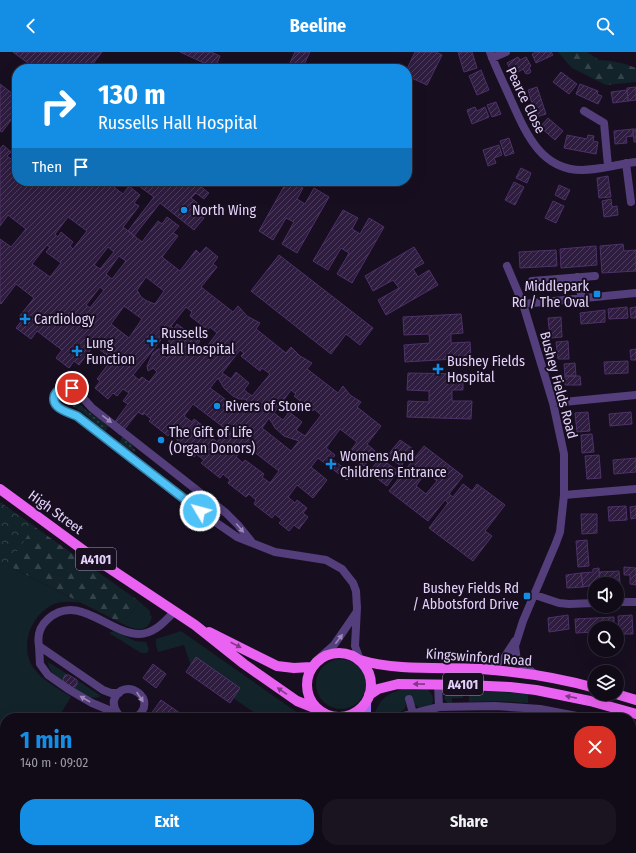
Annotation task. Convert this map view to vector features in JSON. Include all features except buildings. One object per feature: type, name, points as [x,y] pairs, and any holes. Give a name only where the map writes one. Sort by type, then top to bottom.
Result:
[{"type":"main road","name":"High Street","points":[[0,488],[94,558],[195,625],[277,666],[294,668],[314,664]]},
{"type":"main road","name":"High Street","points":[[195,625],[244,664],[297,701],[317,709]]},
{"type":"main road","name":"A4101","points":[[314,664],[327,654],[338,652],[353,655],[360,660]]},
{"type":"main road","name":"Kingswinford Road","points":[[360,660],[377,665],[481,669],[536,674],[588,686]]},
{"type":"main road","points":[[360,660],[366,667],[369,674],[371,685],[368,698]]},
{"type":"main road","points":[[314,664],[307,675],[306,689],[311,702],[317,709]]},
{"type":"main road","name":"Kingswinford Road","points":[[368,698],[378,689],[398,684],[482,685],[536,690],[590,701],[632,713]]},
{"type":"main road","points":[[624,696],[636,700]]},
{"type":"main road","name":"A4101","points":[[354,713],[362,708],[368,698]]},
{"type":"main road","name":"A4101","points":[[317,709],[323,713]]},
{"type":"street","points":[[491,55],[506,52]]},
{"type":"street","name":"Pearce Close","points":[[491,55],[526,134],[535,147],[556,164],[571,169],[582,170],[636,162]]},
{"type":"street","points":[[584,111],[604,123],[608,166]]},
{"type":"street","points":[[626,163],[631,202]]},
{"type":"street","name":"Bushey Fields Road","points":[[507,266],[523,304],[553,403],[564,454],[564,495],[560,532],[535,595],[523,620],[515,646],[517,661],[536,674]]},
{"type":"street","points":[[532,281],[595,276]]},
{"type":"street","points":[[577,277],[582,298]]},
{"type":"street","points":[[523,304],[636,293]]},
{"type":"street","points":[[251,541],[238,524],[226,513],[92,408],[75,389],[67,386],[58,390],[54,399],[55,404],[59,408],[77,416],[211,519],[237,537],[251,541],[275,552],[292,556],[326,560],[342,569],[353,583],[356,591],[356,646],[360,660]]},
{"type":"street","points":[[553,403],[636,395]]},
{"type":"street","points":[[564,495],[636,489]]},
{"type":"street","points":[[535,595],[564,604],[588,603]]},
{"type":"street","points":[[624,602],[636,602]]},
{"type":"street","points":[[114,713],[81,697],[48,675],[40,664],[38,638],[44,622],[51,616],[63,611],[77,611],[90,614],[119,628],[138,634],[148,633],[160,626],[174,612]]},
{"type":"street","points":[[314,664],[334,645],[356,613]]},
{"type":"street","name":"Bushey Fields Road","points":[[481,669],[497,663],[504,658],[520,633]]},
{"type":"street","points":[[39,646],[103,690],[111,693],[126,689],[136,690],[142,697],[144,707],[140,713]]},
{"type":"street","points":[[438,684],[439,707]]},
{"type":"street","points":[[116,713],[114,703],[119,692]]},
{"type":"street","points":[[367,713],[368,698]]},
{"type":"street","points":[[409,699],[413,713],[439,707],[495,706],[540,708],[564,713]]},
{"type":"green space","points":[[558,52],[587,52],[599,60],[625,64],[636,68],[636,82],[606,85],[572,68]]},
{"type":"green space","points":[[67,396],[70,396],[87,411],[109,425],[104,432],[83,412],[67,403],[65,401]]},
{"type":"green space","points":[[123,437],[131,444],[136,452],[118,444]]},
{"type":"green space","points":[[0,502],[140,602],[128,617],[117,621],[7,565],[23,541]]},
{"type":"green space","points":[[0,502],[34,526],[0,577]]},
{"type":"green space","points":[[0,526],[23,541],[7,565],[81,603],[60,602],[49,607],[35,620],[28,637],[28,655],[34,669],[49,683],[71,697],[61,713],[0,713]]},
{"type":"green space","points":[[140,602],[150,611],[150,615],[152,616],[147,627],[142,629],[132,628],[117,621],[128,617]]},
{"type":"green space","points":[[114,631],[135,641],[146,642],[149,649],[147,653],[141,653],[109,633]]},
{"type":"green space","points":[[181,631],[298,713],[255,713],[233,698],[240,688],[197,658],[191,666],[184,645],[158,652],[156,639]]},
{"type":"green space","points":[[336,659],[346,659],[359,666],[366,679],[366,689],[359,702],[346,709],[336,709],[327,705],[320,698],[316,689],[316,679],[320,670],[327,663]]},
{"type":"green space","points":[[48,662],[69,675],[65,675],[63,679],[64,682],[51,671]]},
{"type":"green space","points":[[77,680],[101,696],[93,698],[86,696],[72,687],[75,687]]},
{"type":"green space","points":[[427,689],[433,697],[433,701],[431,706],[419,708],[414,704],[412,697],[405,698],[406,706],[400,713],[375,713],[380,702],[384,698],[398,690]]},
{"type":"green space","points":[[463,690],[463,698],[452,698],[452,704],[448,703],[444,699],[445,694],[450,691]]},
{"type":"green space","points":[[469,691],[528,694],[528,703],[499,701],[469,702]]},
{"type":"place","name":"North Wing","points":[[184,210]]},
{"type":"place","name":"Middlepark Rd / The Oval","points":[[597,294]]},
{"type":"place","name":"Cardiology","points":[[25,319]]},
{"type":"place","name":"Russells Hall Hospital","points":[[152,341]]},
{"type":"place","name":"Lung Function","points":[[77,351]]},
{"type":"place","name":"Bushey Fields Hospital","points":[[438,369]]},
{"type":"place","name":"Rivers of Stone","points":[[217,406]]},
{"type":"place","name":"The Gift of Life (Organ Donors)","points":[[161,440]]},
{"type":"place","name":"Womens And Childrens Entrance","points":[[331,464]]},
{"type":"place","name":"Bushey Fields Rd / Abbotsford Drive","points":[[527,596]]},
{"type":"route","points":[[72,388],[67,386],[62,387],[55,394],[55,404],[59,408],[77,416],[200,511]]}]
